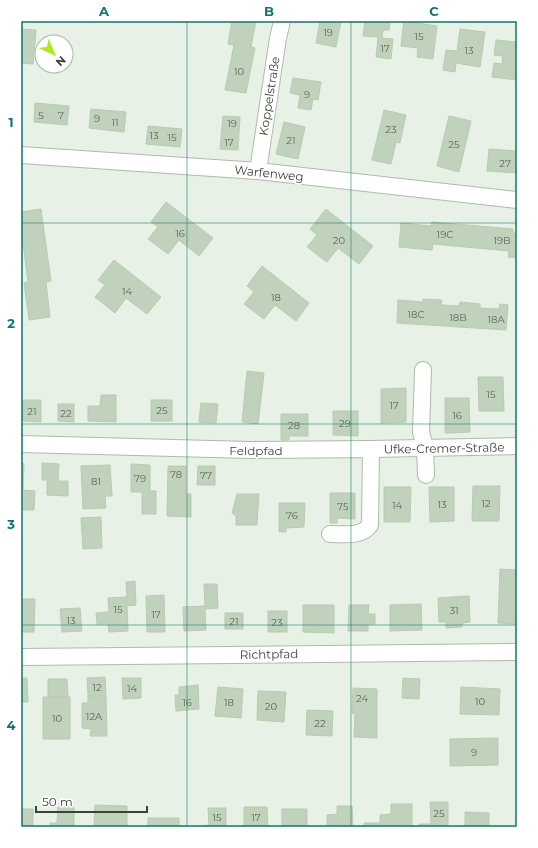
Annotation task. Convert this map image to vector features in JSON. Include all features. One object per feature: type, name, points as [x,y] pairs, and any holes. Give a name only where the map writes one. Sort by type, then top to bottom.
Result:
[{"type":"street","name":"Koppelstraße","points":[[258,171],[278,38],[282,21]]},
{"type":"street","name":"Warfenweg","points":[[21,155],[258,171],[517,200]]},
{"type":"street","points":[[423,370],[421,432],[425,448],[426,475]]},
{"type":"street","name":"Feldpfad","points":[[21,444],[250,450],[371,449]]},
{"type":"street","name":"Ufke-Cremer-Straße","points":[[371,449],[517,446]]},
{"type":"street","points":[[330,534],[360,533],[366,531],[370,525],[371,449]]},
{"type":"street","name":"Richtpfad","points":[[21,657],[517,652]]},
{"type":"building","points":[[232,21],[256,21],[251,47],[255,48],[246,93],[225,90],[234,45],[228,44]]},
{"type":"building","points":[[320,21],[341,21],[336,47],[316,43]]},
{"type":"building","points":[[365,21],[390,21],[389,30],[383,30],[382,38],[393,39],[391,59],[376,57],[378,37],[363,36]]},
{"type":"building","points":[[404,21],[437,26],[433,59],[417,57],[418,48],[401,46]]},
{"type":"building","points":[[21,29],[36,30],[36,34],[34,34],[33,64],[21,63]]},
{"type":"building","points":[[460,29],[485,32],[480,67],[456,63],[455,72],[443,70],[446,50],[457,51]]},
{"type":"building","points":[[496,40],[517,42],[517,80],[492,77],[494,63],[502,64],[503,56],[494,55]]},
{"type":"building","points":[[293,78],[321,82],[318,100],[313,99],[311,110],[298,108],[300,95],[290,93]]},
{"type":"building","points":[[35,103],[69,106],[67,125],[34,122]]},
{"type":"building","points":[[91,109],[126,112],[124,132],[89,128]]},
{"type":"building","points":[[384,110],[406,115],[400,143],[396,142],[391,164],[372,160]]},
{"type":"building","points":[[223,116],[240,117],[238,150],[220,149]]},
{"type":"building","points":[[449,116],[471,121],[459,172],[437,166]]},
{"type":"building","points":[[284,122],[305,127],[298,159],[276,154]]},
{"type":"building","points":[[148,126],[182,129],[180,147],[146,144]]},
{"type":"building","points":[[489,149],[517,151],[517,173],[487,171]]},
{"type":"building","points":[[166,202],[213,238],[199,256],[179,240],[168,254],[148,239],[158,227],[151,222]]},
{"type":"building","points":[[41,209],[51,281],[46,282],[50,317],[29,320],[24,283],[28,282],[21,228],[21,212]]},
{"type":"building","points":[[326,209],[373,246],[359,264],[338,248],[327,262],[307,247],[317,235],[310,229]]},
{"type":"building","points":[[432,222],[513,229],[513,233],[517,234],[517,258],[508,257],[509,251],[433,244],[432,250],[399,247],[401,223],[431,226]]},
{"type":"building","points":[[114,260],[161,297],[147,314],[126,298],[115,313],[95,297],[105,285],[98,280]]},
{"type":"building","points":[[262,266],[309,303],[296,321],[275,305],[264,319],[244,304],[254,292],[247,286]]},
{"type":"building","points":[[423,299],[442,300],[441,305],[459,306],[460,302],[480,304],[480,308],[499,309],[500,304],[508,305],[506,330],[397,323],[398,300],[423,302]]},
{"type":"building","points":[[247,371],[264,373],[258,424],[242,422]]},
{"type":"building","points":[[478,377],[503,377],[504,411],[479,411]]},
{"type":"building","points":[[406,388],[406,422],[381,423],[381,389]]},
{"type":"building","points":[[101,395],[116,395],[116,422],[88,421],[88,406],[100,406]]},
{"type":"building","points":[[445,398],[469,398],[470,432],[445,433]]},
{"type":"building","points":[[23,400],[41,400],[41,422],[23,421]]},
{"type":"building","points":[[151,400],[172,400],[172,421],[151,421]]},
{"type":"building","points":[[201,403],[218,404],[216,423],[199,422]]},
{"type":"building","points":[[58,404],[74,404],[74,422],[58,421]]},
{"type":"building","points":[[333,411],[358,411],[358,436],[333,435]]},
{"type":"building","points":[[281,414],[308,414],[308,436],[289,436],[289,440],[281,440]]},
{"type":"building","points":[[21,463],[24,464],[23,490],[35,491],[34,510],[21,510]]},
{"type":"building","points":[[42,463],[59,464],[58,481],[68,481],[68,496],[47,495],[47,480],[42,480]]},
{"type":"building","points":[[131,464],[150,465],[150,491],[156,491],[156,514],[142,514],[142,492],[131,492]]},
{"type":"building","points":[[110,465],[112,496],[105,496],[106,508],[83,509],[81,466]]},
{"type":"building","points":[[168,466],[186,466],[186,494],[191,494],[191,517],[167,516]]},
{"type":"building","points":[[198,466],[215,466],[215,485],[197,485]]},
{"type":"building","points":[[473,486],[500,486],[499,521],[472,521]]},
{"type":"building","points":[[384,487],[411,487],[410,522],[384,522]]},
{"type":"building","points":[[429,487],[454,487],[454,521],[430,522]]},
{"type":"building","points":[[330,493],[355,493],[355,519],[337,518],[337,523],[330,523]]},
{"type":"building","points":[[237,494],[259,494],[257,525],[236,525],[236,516],[232,513]]},
{"type":"building","points":[[279,503],[305,503],[304,527],[286,528],[286,532],[279,532]]},
{"type":"building","points":[[101,517],[102,548],[83,549],[81,518]]},
{"type":"building","points":[[500,569],[517,570],[517,624],[498,623]]},
{"type":"building","points":[[135,581],[136,605],[127,606],[128,631],[109,632],[108,624],[97,624],[96,613],[109,612],[108,598],[127,597],[126,582]]},
{"type":"building","points":[[204,584],[217,584],[218,608],[205,609],[206,630],[184,631],[183,607],[205,606]]},
{"type":"building","points":[[164,595],[165,632],[147,632],[146,596]]},
{"type":"building","points":[[469,596],[470,622],[462,623],[462,627],[446,628],[446,622],[439,622],[438,598]]},
{"type":"building","points":[[21,599],[35,599],[34,632],[21,632]]},
{"type":"building","points":[[421,604],[422,630],[390,631],[390,605]]},
{"type":"building","points":[[303,605],[334,605],[334,633],[303,632]]},
{"type":"building","points":[[349,605],[369,605],[368,614],[375,614],[375,624],[368,624],[368,631],[348,631]]},
{"type":"building","points":[[80,608],[82,631],[62,632],[60,609]]},
{"type":"building","points":[[268,611],[287,611],[287,632],[268,632]]},
{"type":"building","points":[[225,613],[243,613],[243,629],[225,629]]},
{"type":"building","points":[[105,677],[106,696],[88,696],[87,678]]},
{"type":"building","points":[[21,678],[27,678],[28,702],[21,702]]},
{"type":"building","points":[[122,678],[141,678],[141,698],[123,699]]},
{"type":"building","points":[[403,678],[420,679],[419,699],[402,698]]},
{"type":"building","points":[[48,679],[67,679],[68,697],[48,697]]},
{"type":"building","points":[[198,685],[199,709],[176,711],[175,695],[179,695],[179,687]]},
{"type":"building","points":[[218,687],[243,689],[241,718],[215,716]]},
{"type":"building","points":[[461,687],[500,689],[499,715],[460,714]]},
{"type":"building","points":[[353,688],[377,689],[377,738],[354,737],[355,714],[352,713]]},
{"type":"building","points":[[258,691],[286,692],[284,722],[257,720]]},
{"type":"building","points":[[88,696],[106,696],[107,736],[90,736],[91,729],[82,728],[82,703],[88,703]]},
{"type":"building","points":[[43,697],[70,697],[70,739],[43,739]]},
{"type":"building","points":[[307,710],[333,711],[332,736],[306,735]]},
{"type":"building","points":[[498,738],[498,765],[450,766],[450,739]]},
{"type":"building","points":[[430,802],[448,802],[448,827],[419,827],[419,824],[431,824]]},
{"type":"building","points":[[391,804],[412,804],[412,827],[364,827],[364,823],[380,823],[380,815],[391,814]]},
{"type":"building","points":[[95,805],[127,806],[127,827],[94,827]]},
{"type":"building","points":[[337,806],[352,806],[353,827],[327,827],[327,815],[337,814]]},
{"type":"building","points":[[58,807],[74,807],[74,827],[50,827],[50,823],[57,823]]},
{"type":"building","points":[[244,807],[267,807],[268,827],[244,827]]},
{"type":"building","points":[[208,808],[226,808],[226,827],[195,827],[209,825]]},
{"type":"building","points":[[21,809],[33,809],[33,827],[21,827]]},
{"type":"building","points":[[282,809],[307,809],[307,827],[282,827]]},
{"type":"building","points":[[465,812],[489,813],[489,827],[465,827]]},
{"type":"building","points":[[148,818],[179,818],[179,827],[148,827]]}]
